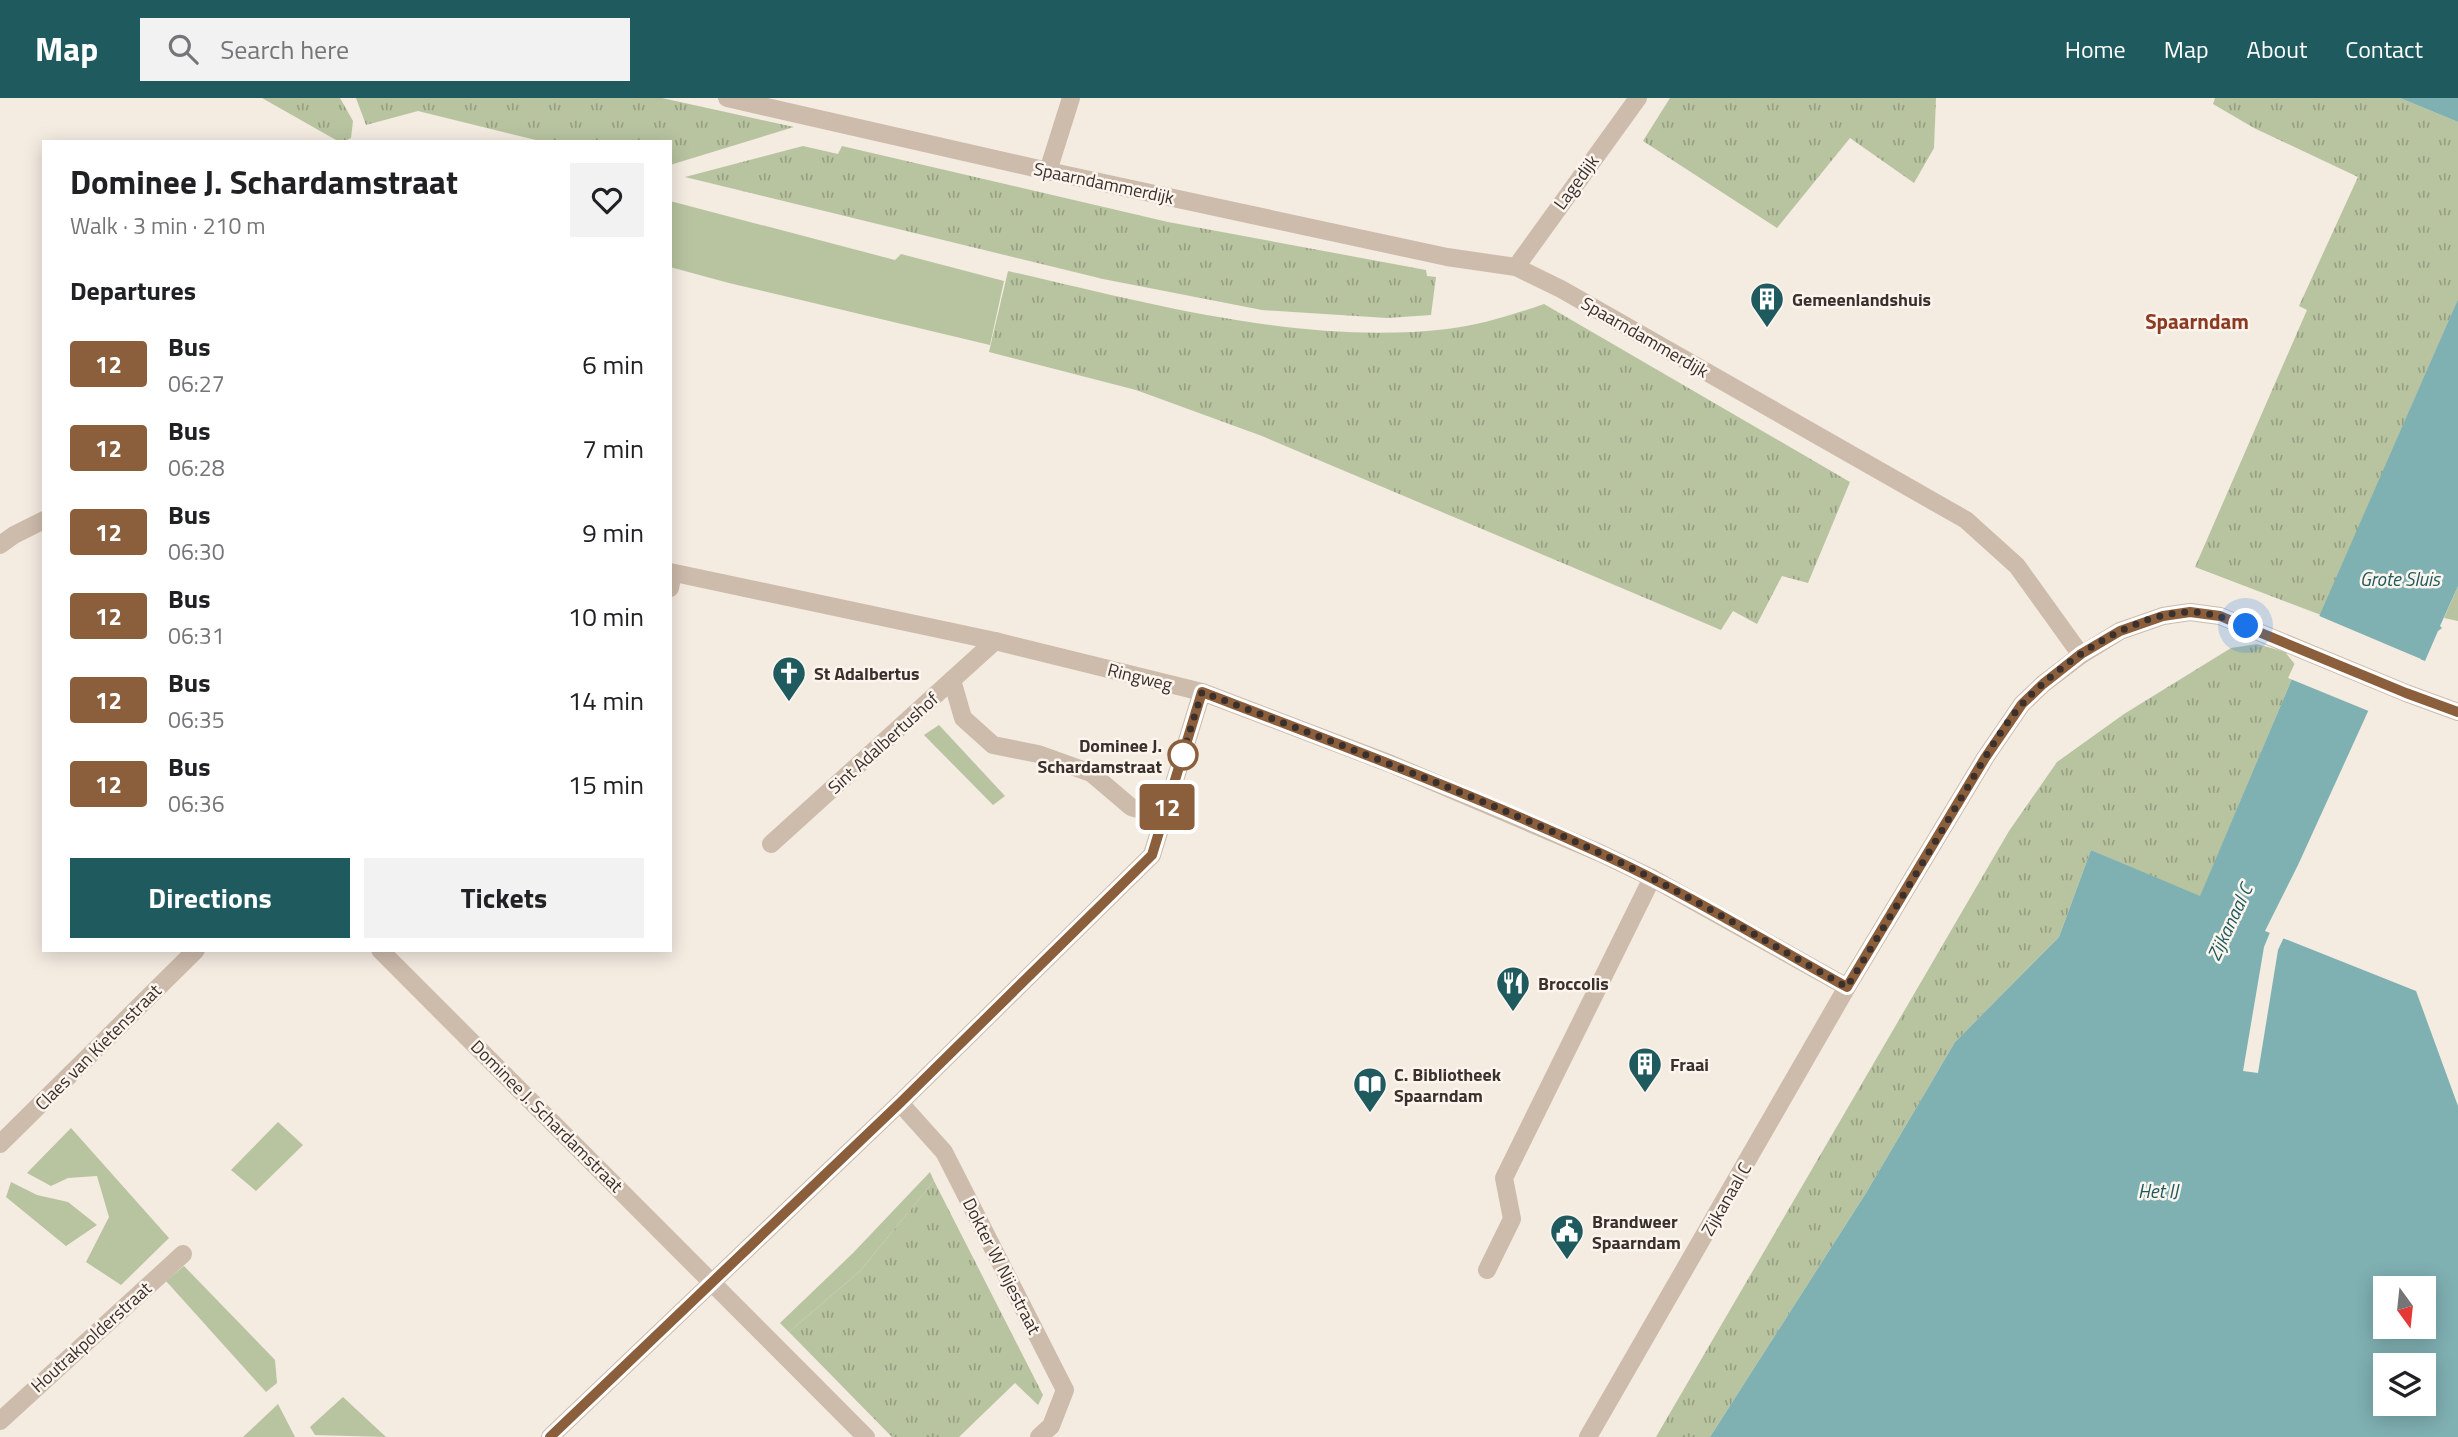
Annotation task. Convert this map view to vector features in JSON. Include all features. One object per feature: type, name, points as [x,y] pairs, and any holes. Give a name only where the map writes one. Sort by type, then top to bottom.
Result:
[{"type":"street","name":"Spaarndammerdijk","points":[[727,98],[1048,172],[1447,257],[1516,267],[1561,289],[1966,520],[2017,566],[2081,654]]},
{"type":"street","points":[[1048,172],[1071,98]]},
{"type":"street","name":"Lagedijk","points":[[1516,267],[1638,98]]},
{"type":"street","points":[[0,545],[13,535],[42,521]]},
{"type":"street","name":"Ringweg","points":[[672,578],[995,641],[1202,692],[1391,764],[1600,853],[1652,878],[1847,987]]},
{"type":"street","points":[[2081,654],[2120,631],[2163,616],[2190,612],[2220,616],[2458,712]]},
{"type":"street","name":"Sint Adalbertushof","points":[[771,845],[995,641]]},
{"type":"street","name":"Zijkanaal C","points":[[1588,1437],[1847,987],[1985,758],[2022,704],[2081,654]]},
{"type":"street","points":[[952,680],[963,718],[993,745],[1038,754],[1091,772],[1131,807],[1164,816]]},
{"type":"street","points":[[550,1437],[900,1103],[1152,855],[1202,692]]},
{"type":"street","points":[[1487,1270],[1512,1219],[1504,1178],[1652,878]]},
{"type":"street","name":"Claes van Kietenstraat","points":[[0,1144],[194,952]]},
{"type":"street","name":"Dominee J. Schardamstraat","points":[[382,952],[713,1282]]},
{"type":"street","name":"Dokter W Nijestraat","points":[[900,1103],[944,1152],[1065,1391],[1051,1426],[1039,1437]]},
{"type":"street","name":"Houtrakpolderstraat","points":[[0,1421],[183,1254]]},
{"type":"street","points":[[713,1282],[866,1437]]},
{"type":"green space","points":[[262,98],[340,98],[353,121],[351,138],[336,140]]},
{"type":"green space","points":[[356,98],[662,98],[794,127],[672,164],[672,140],[536,140],[418,111],[366,125]]},
{"type":"green space","points":[[1670,98],[1936,98],[1934,148],[1914,183],[1850,138],[1777,228],[1643,141]]},
{"type":"green space","points":[[2215,98],[2400,98],[2458,122],[2458,299],[2321,615],[2195,567],[2307,310],[2299,306],[2358,177],[2254,128],[2213,104]]},
{"type":"green space","points":[[803,146],[838,154],[842,146],[1168,222],[1426,270],[1427,276],[1436,277],[1431,315],[1387,318],[1262,310],[1103,279],[685,177]]},
{"type":"green space","points":[[672,202],[895,260],[901,254],[1004,281],[990,345],[672,268]]},
{"type":"green space","points":[[1008,271],[1170,308],[1281,327],[1337,332],[1392,333],[1447,329],[1508,316],[1544,304],[1850,482],[1808,583],[1782,576],[1757,624],[1733,611],[1721,630],[1262,436],[1136,390],[989,352]]},
{"type":"green space","points":[[2458,586],[2458,621],[2444,618]]},
{"type":"green space","points":[[2257,644],[2285,652],[2297,667],[2200,897],[2091,850],[2059,937],[1955,1042],[1866,1193],[1710,1437],[1656,1437],[2009,831],[2057,762],[2124,714],[2231,648]]},
{"type":"green space","points":[[939,725],[1005,796],[993,805],[924,735]]},
{"type":"green space","points":[[278,1122],[303,1145],[256,1191],[231,1170]]},
{"type":"green space","points":[[71,1128],[169,1238],[121,1285],[86,1262],[109,1217],[97,1176],[68,1178],[51,1186],[27,1173]]},
{"type":"green space","points":[[930,1172],[934,1181],[860,1271],[789,1332],[780,1323],[853,1253]]},
{"type":"green space","points":[[934,1181],[1043,1395],[1038,1405],[1015,1383],[959,1437],[892,1437],[789,1332],[860,1271]]},
{"type":"green space","points":[[11,1182],[37,1195],[68,1202],[97,1225],[66,1246],[6,1197]]},
{"type":"green space","points":[[184,1266],[275,1360],[277,1383],[266,1392],[166,1281]]},
{"type":"green space","points":[[343,1397],[386,1437],[315,1435],[310,1427]]},
{"type":"green space","points":[[278,1404],[295,1437],[243,1437]]},
{"type":"water","points":[[2400,98],[2458,98],[2458,122]]},
{"type":"water","name":"Het IJ","points":[[2458,299],[2458,586],[2440,626],[2442,628],[2438,631],[2425,661],[2396,650],[2265,931],[2416,991],[2458,1106],[2458,1437],[1710,1437],[1866,1193],[1955,1042],[2059,937],[2091,850],[2200,896]]},
{"type":"pier","points":[[2317,615],[2421,659],[2419,663],[2398,654],[2371,712],[2288,678]]},
{"type":"pier","points":[[2271,930],[2285,935],[2278,950],[2258,1073],[2243,1071],[2264,947]]},
{"type":"bus line","name":"12","points":[[550,1437],[900,1103],[1152,855],[1202,692],[1391,764],[1600,853],[1652,878],[1847,987],[1985,758],[2022,704],[2081,654],[2120,631],[2163,616],[2190,612],[2220,616],[2458,712]]},
{"type":"place","name":"Gemeenlandshuis","points":[[1767,329]]},
{"type":"place","name":"St Adalbertus","points":[[789,703]]},
{"type":"place","name":"Dominee J. Schardamstraat","points":[[1183,755]]},
{"type":"place","name":"Broccolis","points":[[1513,1013]]},
{"type":"place","name":"Fraai","points":[[1645,1094]]},
{"type":"place","name":"C. Bibliotheek Spaarndam","points":[[1370,1114]]},
{"type":"place","name":"Brandweer Spaarndam","points":[[1567,1261]]},
{"type":"district","name":"Spaarndam","points":[[2197,321]]},
{"type":"route","points":[[1183,755],[1179,766],[1202,692],[1391,764],[1600,853],[1652,878],[1847,987],[1985,758],[2022,704],[2043,684],[2081,654],[2120,631],[2163,616],[2190,612],[2220,616],[2246,626]]},
{"type":"water label","name":"Grote Sluis","points":[[2400,578]]}]
